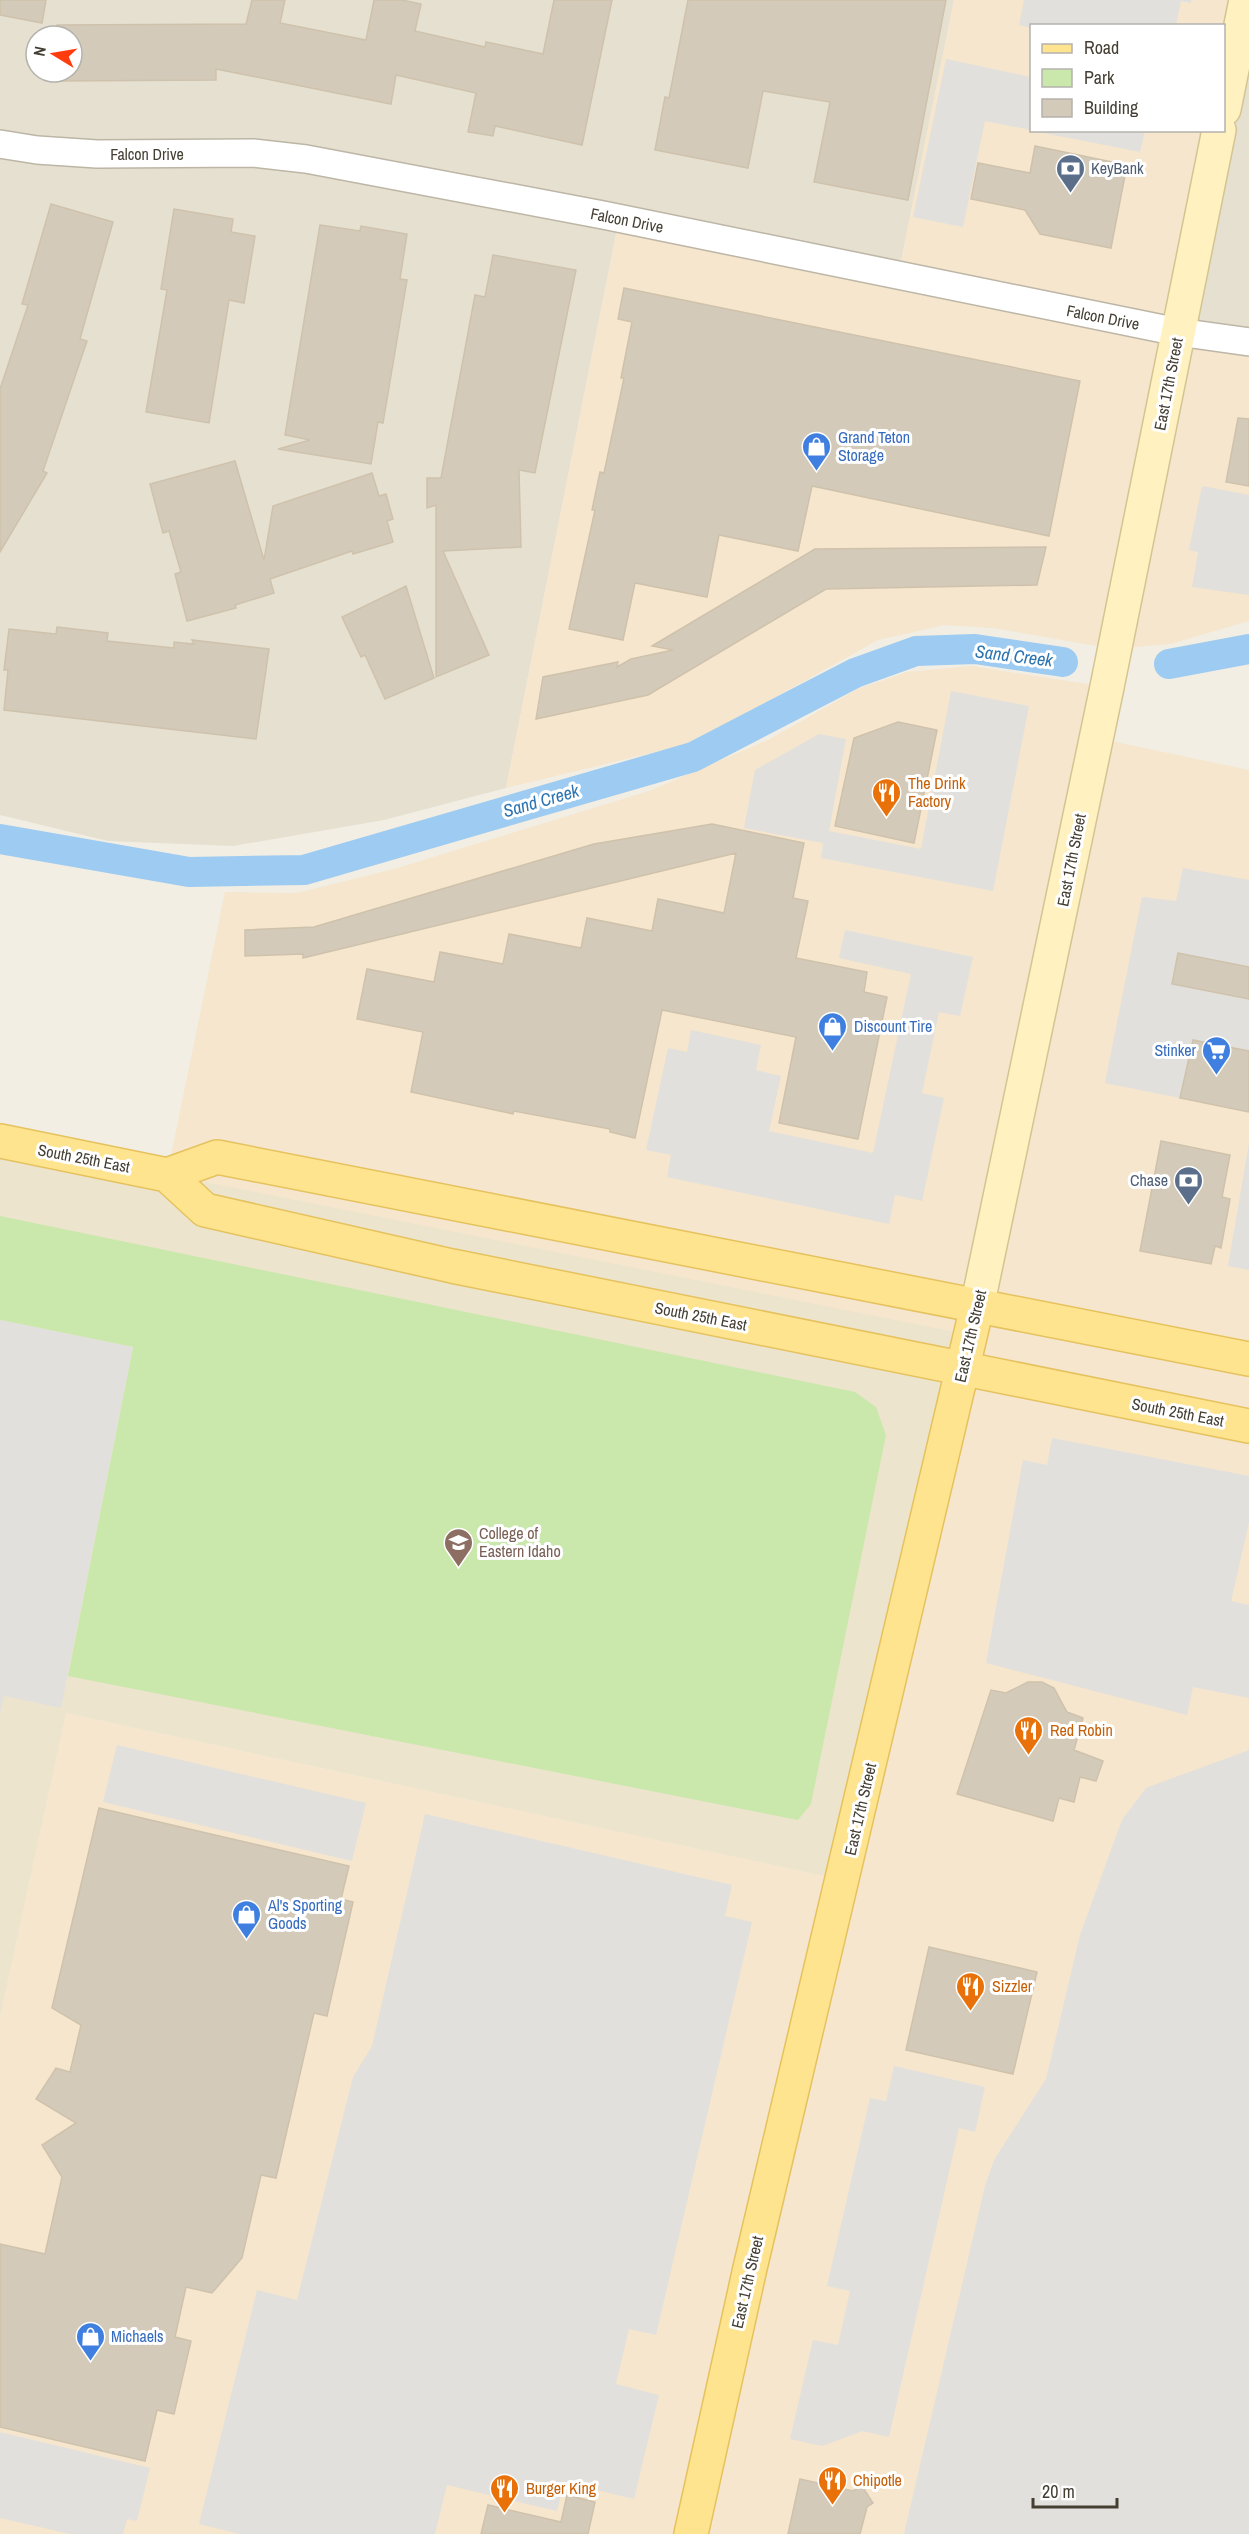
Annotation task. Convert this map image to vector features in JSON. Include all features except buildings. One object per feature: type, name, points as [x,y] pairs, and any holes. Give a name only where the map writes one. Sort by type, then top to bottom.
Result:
[{"type":"main road","points":[[1225,104],[1246,0]]},
{"type":"main road","name":"East 17th Street","points":[[691,2534],[750,2268],[977,1307],[1107,687],[1219,132]]},
{"type":"main road","name":"South 25th East","points":[[0,1141],[167,1175],[205,1210],[452,1266],[1249,1426]]},
{"type":"main road","points":[[167,1175],[217,1157],[1249,1359]]},
{"type":"street","name":"Falcon Drive","points":[[0,144],[37,150],[97,154],[253,153],[306,159],[603,215],[1178,332],[1249,342]]},
{"type":"shaded area","points":[[0,0],[954,0],[898,276],[619,219],[506,788],[384,820],[233,846],[108,841],[0,815]]},
{"type":"shaded area","points":[[954,0],[1246,0],[1225,104],[1225,24],[1030,24],[1030,132],[1219,132],[1178,332],[1249,342],[1249,621],[1170,644],[1114,649],[993,628],[944,625],[878,640],[684,745],[506,788],[619,219],[898,276]]},
{"type":"shaded area","points":[[1024,0],[1191,0],[1191,3],[1181,1],[1176,24],[1030,24],[1030,28],[1019,25]]},
{"type":"shaded area","points":[[1249,0],[1249,342],[1178,332],[1221,132],[1225,132],[1225,112]]},
{"type":"shaded area","points":[[946,59],[1030,77],[1030,130],[985,121],[963,227],[913,217]]},
{"type":"shaded area","points":[[1039,132],[1145,132],[1140,152]]},
{"type":"shaded area","points":[[1202,486],[1249,495],[1249,595],[1192,587],[1198,552],[1189,550]]},
{"type":"shaded area","points":[[971,666],[1107,687],[1097,738],[1249,770],[1249,2534],[693,2534],[970,1336],[167,1175],[225,892],[297,893],[394,869],[649,791],[768,740],[858,689],[907,672]]},
{"type":"shaded area","points":[[951,691],[1029,706],[993,891],[821,858],[823,843],[744,828],[755,770],[819,734],[846,739],[829,831],[921,849]]},
{"type":"shaded area","points":[[1183,868],[1249,880],[1249,1051],[1193,1040],[1180,1098],[1105,1083],[1142,897],[1176,901]]},
{"type":"shaded area","points":[[845,930],[973,957],[960,1016],[939,1012],[922,1093],[944,1098],[922,1201],[895,1195],[889,1224],[667,1177],[671,1155],[646,1150],[668,1048],[687,1052],[691,1030],[761,1045],[756,1070],[781,1076],[769,1131],[873,1153],[911,974],[839,958]]},
{"type":"shaded area","name":"College of Eastern Idaho","points":[[0,1141],[970,1335],[843,1880],[66,1713],[0,2017]]},
{"type":"shaded area","points":[[1249,1143],[1249,1270],[1228,1266]]},
{"type":"shaded area","points":[[0,1320],[133,1347],[61,1708],[4,1696],[0,1714]]},
{"type":"shaded area","points":[[1052,1438],[1249,1476],[1249,1523],[1231,1601],[1249,1605],[1249,1698],[1193,1687],[1187,1715],[986,1663],[1023,1460],[1047,1465]]},
{"type":"shaded area","points":[[66,1713],[843,1880],[691,2534],[0,2534],[0,2017]]},
{"type":"shaded area","points":[[117,1745],[366,1803],[352,1861],[103,1802]]},
{"type":"shaded area","points":[[1249,1750],[1249,2534],[904,2534],[985,2186],[994,2160],[1046,2079],[1080,1935],[1122,1820],[1146,1788]]},
{"type":"shaded area","points":[[425,1814],[732,1885],[725,1916],[752,1922],[656,2335],[629,2329],[616,2384],[659,2395],[634,2499],[564,2482],[557,2511],[447,2485],[435,2534],[240,2534],[199,2524],[257,2290],[297,2300],[353,2077],[372,2046]]},
{"type":"shaded area","points":[[894,2066],[985,2087],[975,2132],[959,2128],[889,2437],[863,2431],[822,2446],[790,2439],[813,2340],[838,2345],[850,2291],[827,2286],[870,2098],[886,2101]]},
{"type":"shaded area","points":[[0,2432],[150,2468],[137,2521],[127,2519],[123,2534],[70,2534],[0,2518]]},
{"type":"green space","name":"College of Eastern Idaho","points":[[0,1216],[855,1392],[876,1407],[886,1435],[811,1804],[798,1820],[68,1676],[133,1347],[0,1320]]},
{"type":"waterway","name":"Sand Creek","points":[[0,839],[189,872],[304,870],[693,757],[855,673],[916,651],[975,649],[1063,662]]},
{"type":"waterway","name":"Sand Creek","points":[[1169,664],[1249,649]]},
{"type":"place","name":"KeyBank","points":[[1070,194]]},
{"type":"place","name":"Grand Teton Storage","points":[[817,472]]},
{"type":"place","name":"The Drink Factory","points":[[887,818]]},
{"type":"place","name":"Discount Tire","points":[[833,1052]]},
{"type":"place","name":"Stinker","points":[[1217,1076]]},
{"type":"place","name":"Chase","points":[[1189,1206]]},
{"type":"place","name":"College of Eastern Idaho","points":[[458,1568]]},
{"type":"place","name":"Red Robin","points":[[1029,1756]]},
{"type":"place","name":"Al's Sporting Goods","points":[[247,1940]]},
{"type":"place","name":"Sizzler","points":[[971,2012]]},
{"type":"place","name":"Michaels","points":[[90,2362]]},
{"type":"place","name":"Chipotle","points":[[832,2506]]},
{"type":"place","name":"Burger King","points":[[505,2514]]}]
